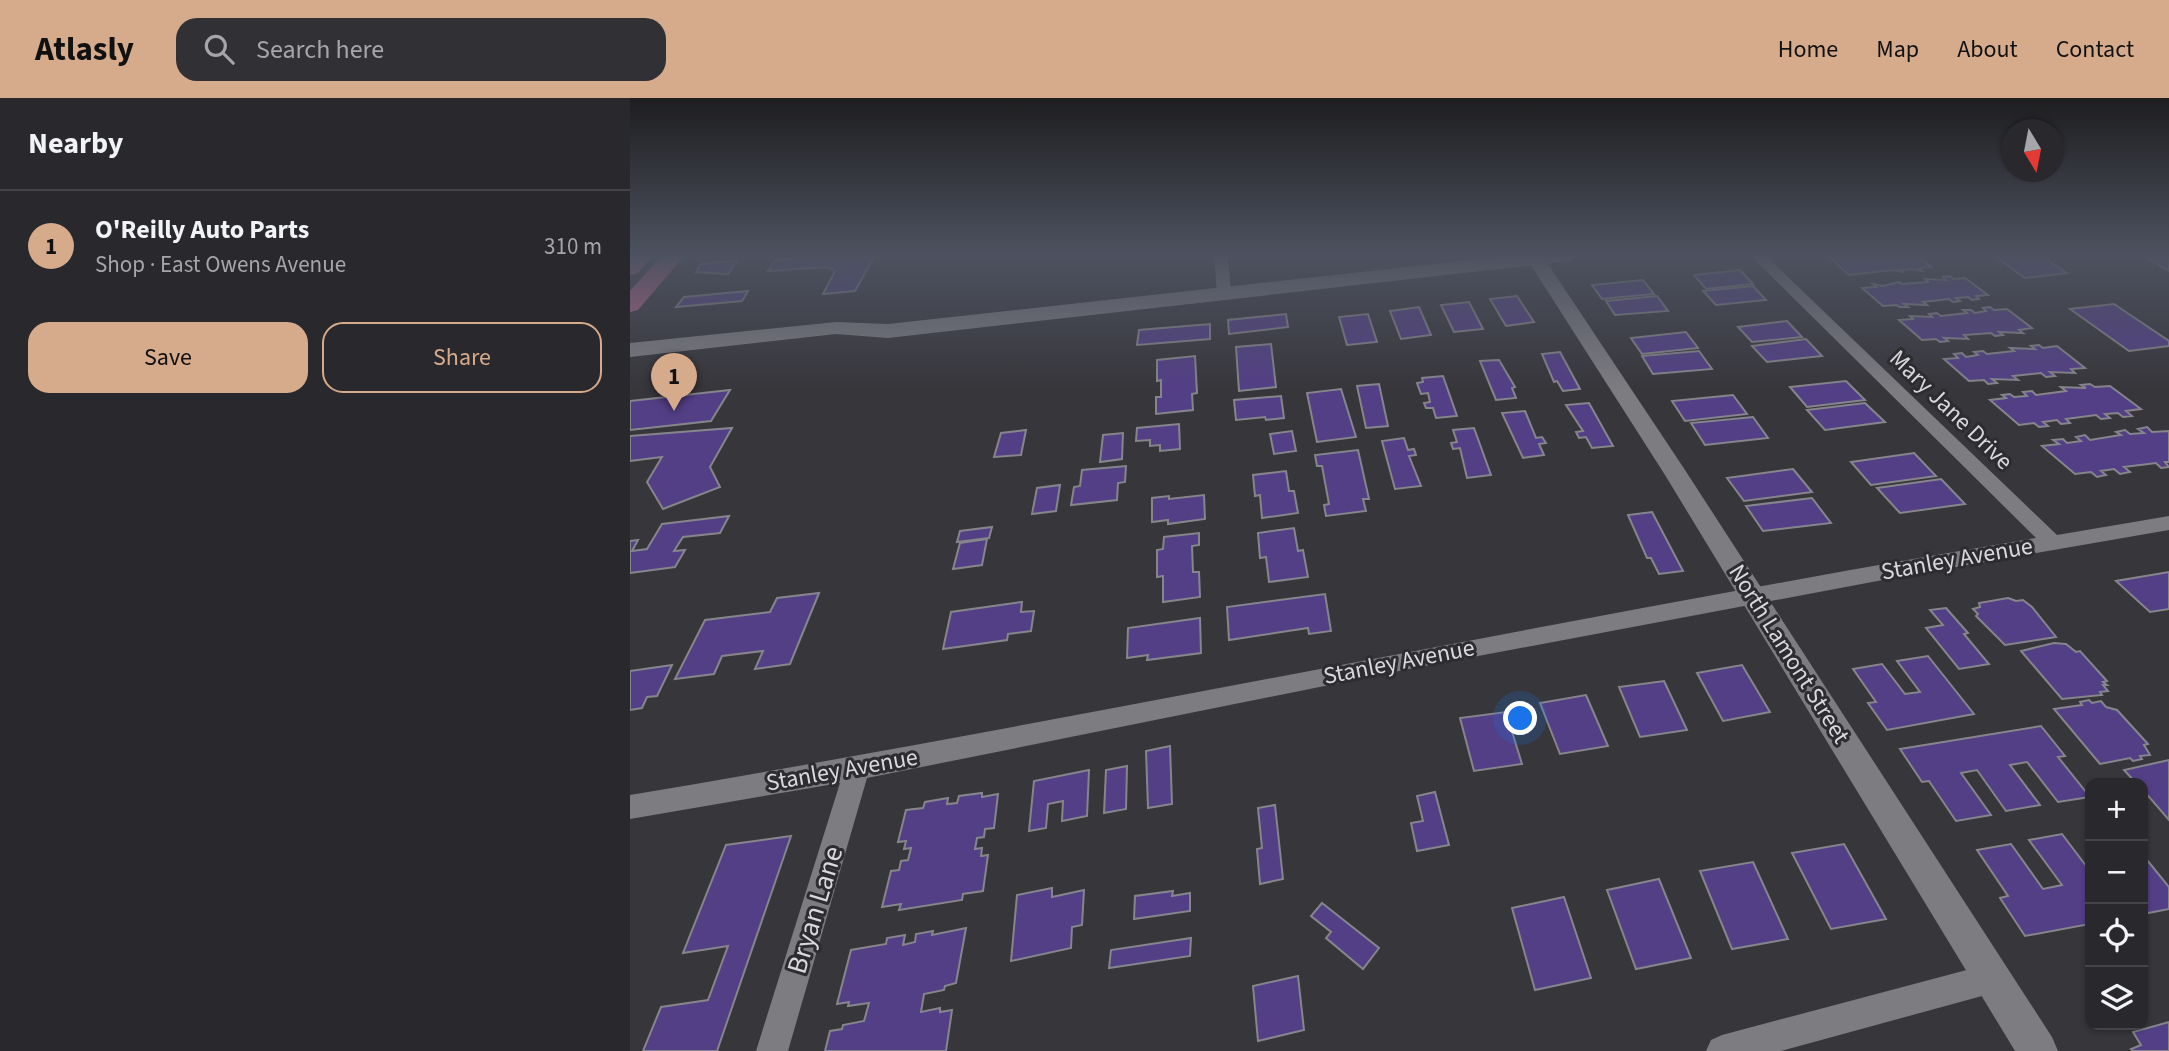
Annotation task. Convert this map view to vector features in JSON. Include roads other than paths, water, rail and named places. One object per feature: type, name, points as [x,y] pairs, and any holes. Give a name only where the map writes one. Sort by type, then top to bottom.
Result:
[{"type":"main road","points":[[630,350],[836,328],[888,331],[1174,299]]},
{"type":"main road","points":[[630,369],[832,348],[888,331]]},
{"type":"street","name":"North Lamont Street","points":[[1562,299],[1754,597],[2038,1051]]},
{"type":"street","name":"Mary Jane Drive","points":[[1803,299],[2052,542]]},
{"type":"street","name":"Stanley Avenue","points":[[630,807],[857,768],[1409,660],[2052,542],[2165,527]]},
{"type":"street","name":"Bryan Lane","points":[[772,1051],[857,768]]},
{"type":"street","points":[[1721,1051],[1993,978]]},
{"type":"place","name":"O'Reilly Auto Parts","points":[[674,411]]}]
